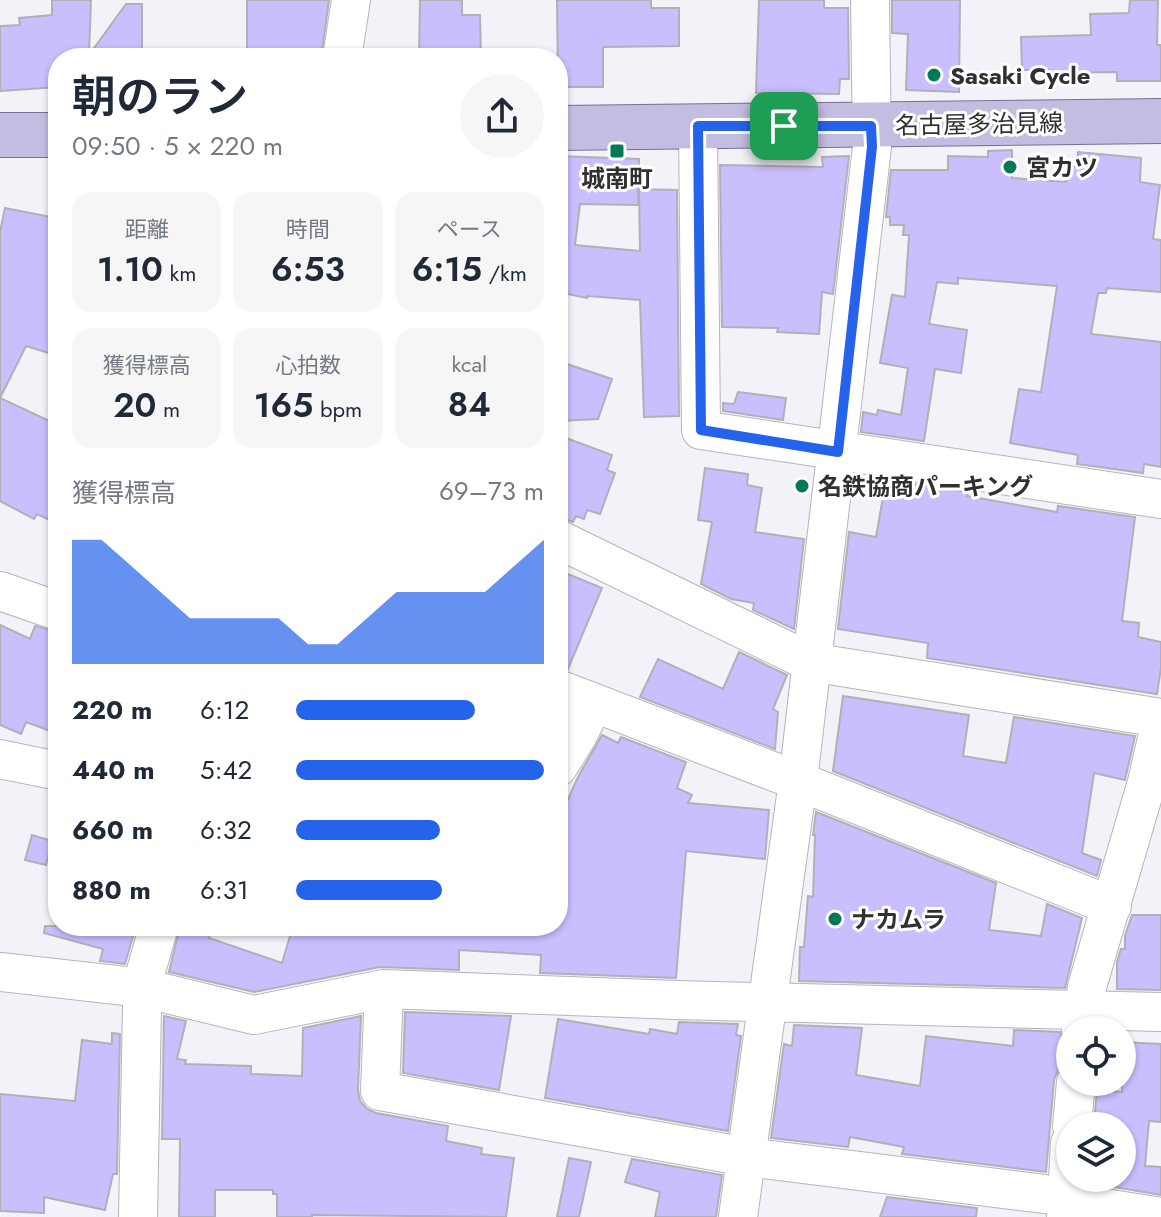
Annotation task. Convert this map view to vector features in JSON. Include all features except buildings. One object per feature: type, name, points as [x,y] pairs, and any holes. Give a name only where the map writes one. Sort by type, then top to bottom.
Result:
[{"type":"main road","name":"名古屋多治見線","points":[[568,128],[1161,121]]},
{"type":"main road","points":[[0,135],[48,135]]},
{"type":"street","points":[[344,48],[351,0]]},
{"type":"street","points":[[738,1217],[798,781],[872,147],[870,0]]},
{"type":"street","points":[[698,126],[701,430],[1161,499]]},
{"type":"street","points":[[568,544],[810,662],[1161,720],[1154,783],[1087,987],[1083,1016]]},
{"type":"street","points":[[0,591],[48,597]]},
{"type":"street","points":[[568,693],[1112,906]]},
{"type":"street","points":[[568,751],[593,704]]},
{"type":"street","points":[[0,759],[48,769]]},
{"type":"street","points":[[138,1217],[143,988],[156,936]]},
{"type":"street","points":[[0,972],[143,988],[254,1015],[384,989],[769,1002],[1056,1019]]},
{"type":"street","points":[[384,989],[380,1091],[747,1157],[1161,1217]]},
{"type":"street","points":[[1122,1016],[1161,1012]]},
{"type":"place","name":"Sasaki Cycle","points":[[934,75]]},
{"type":"place","name":"城南町","points":[[617,151]]},
{"type":"place","name":"宮カツ","points":[[1010,167]]},
{"type":"place","name":"名鉄協商パーキング","points":[[802,486]]},
{"type":"place","name":"ナカムラ","points":[[835,919]]},
{"type":"route","points":[[698,126],[784,126],[871,126],[872,147],[838,452],[701,430],[698,126]]}]
